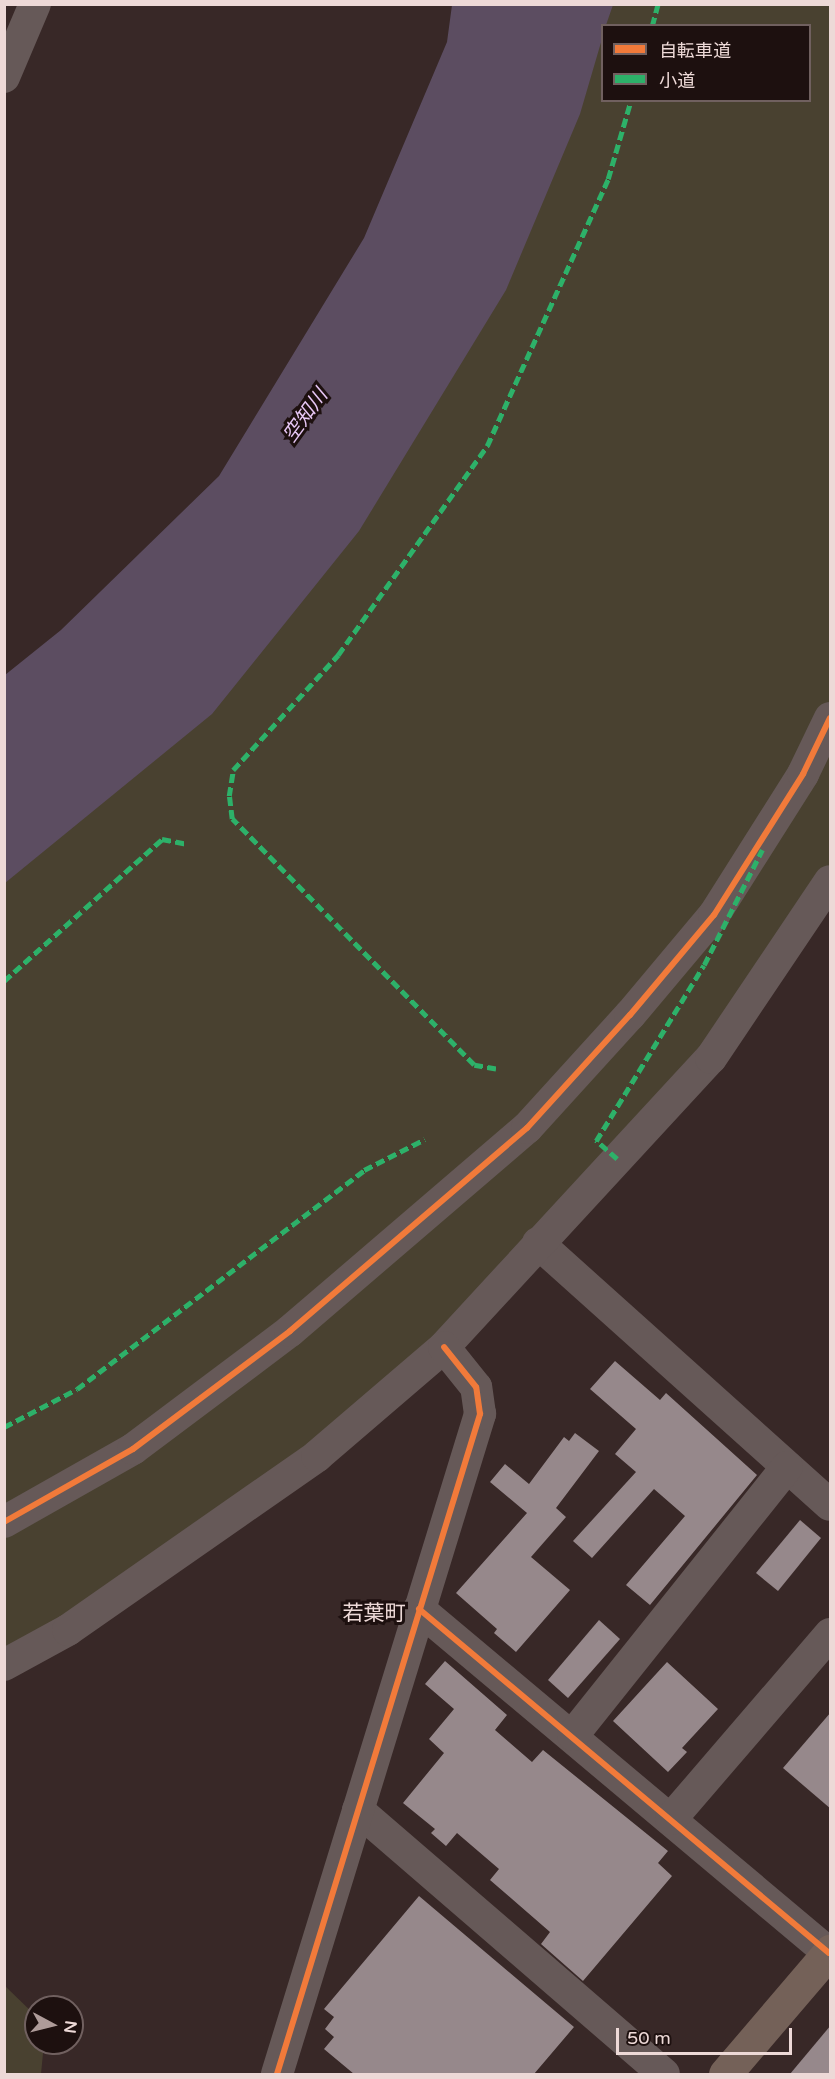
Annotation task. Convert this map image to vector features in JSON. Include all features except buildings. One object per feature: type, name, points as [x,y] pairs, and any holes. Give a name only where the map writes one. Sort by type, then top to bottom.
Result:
[{"type":"highway","points":[[725,2074],[830,1952]]},
{"type":"street","points":[[4,77],[35,4]]},
{"type":"street","points":[[4,1522],[133,1449],[290,1331],[527,1128],[630,1015],[714,915],[803,774],[831,718]]},
{"type":"street","points":[[4,1665],[68,1630],[317,1456],[444,1347],[711,1059],[831,882]]},
{"type":"street","points":[[538,1243],[831,1505]]},
{"type":"street","points":[[278,2066],[480,1414],[476,1387],[444,1347]]},
{"type":"street","points":[[573,1735],[788,1467]]},
{"type":"street","points":[[419,1609],[573,1735],[830,1952]]},
{"type":"street","points":[[671,1819],[831,1634]]},
{"type":"street","points":[[358,1810],[664,2074]]},
{"type":"shaded area","points":[[597,5],[830,5],[830,881],[767,979],[444,1347],[5,1665],[5,864]]},
{"type":"shaded area","points":[[4,1985],[24,2004],[24,2055],[43,2055],[41,2074],[5,2074]]},
{"type":"water","name":"空知川","points":[[452,5],[613,5],[606,24],[601,24],[601,42],[580,114],[506,290],[359,531],[212,714],[5,883],[5,675],[61,630],[219,476],[364,238],[447,42]]},
{"type":"marked path","points":[[653,24],[658,4]]},
{"type":"marked path","points":[[496,1069],[474,1065],[232,819],[229,796],[233,770],[338,655],[487,446],[608,179],[630,102]]},
{"type":"marked path","points":[[4,981],[162,839],[187,844]]},
{"type":"marked path","points":[[617,1159],[596,1141],[704,965],[762,850]]},
{"type":"marked path","points":[[4,1427],[77,1389],[364,1170],[425,1139]]},
{"type":"cycle path","points":[[4,1522],[133,1449],[290,1331],[527,1128],[630,1015],[714,915],[803,774],[830,718]]},
{"type":"cycle path","points":[[277,2074],[480,1414],[476,1387],[444,1347]]},
{"type":"cycle path","points":[[419,1609],[829,1953]]},
{"type":"district","name":"若葉町","points":[[374,1614]]}]
